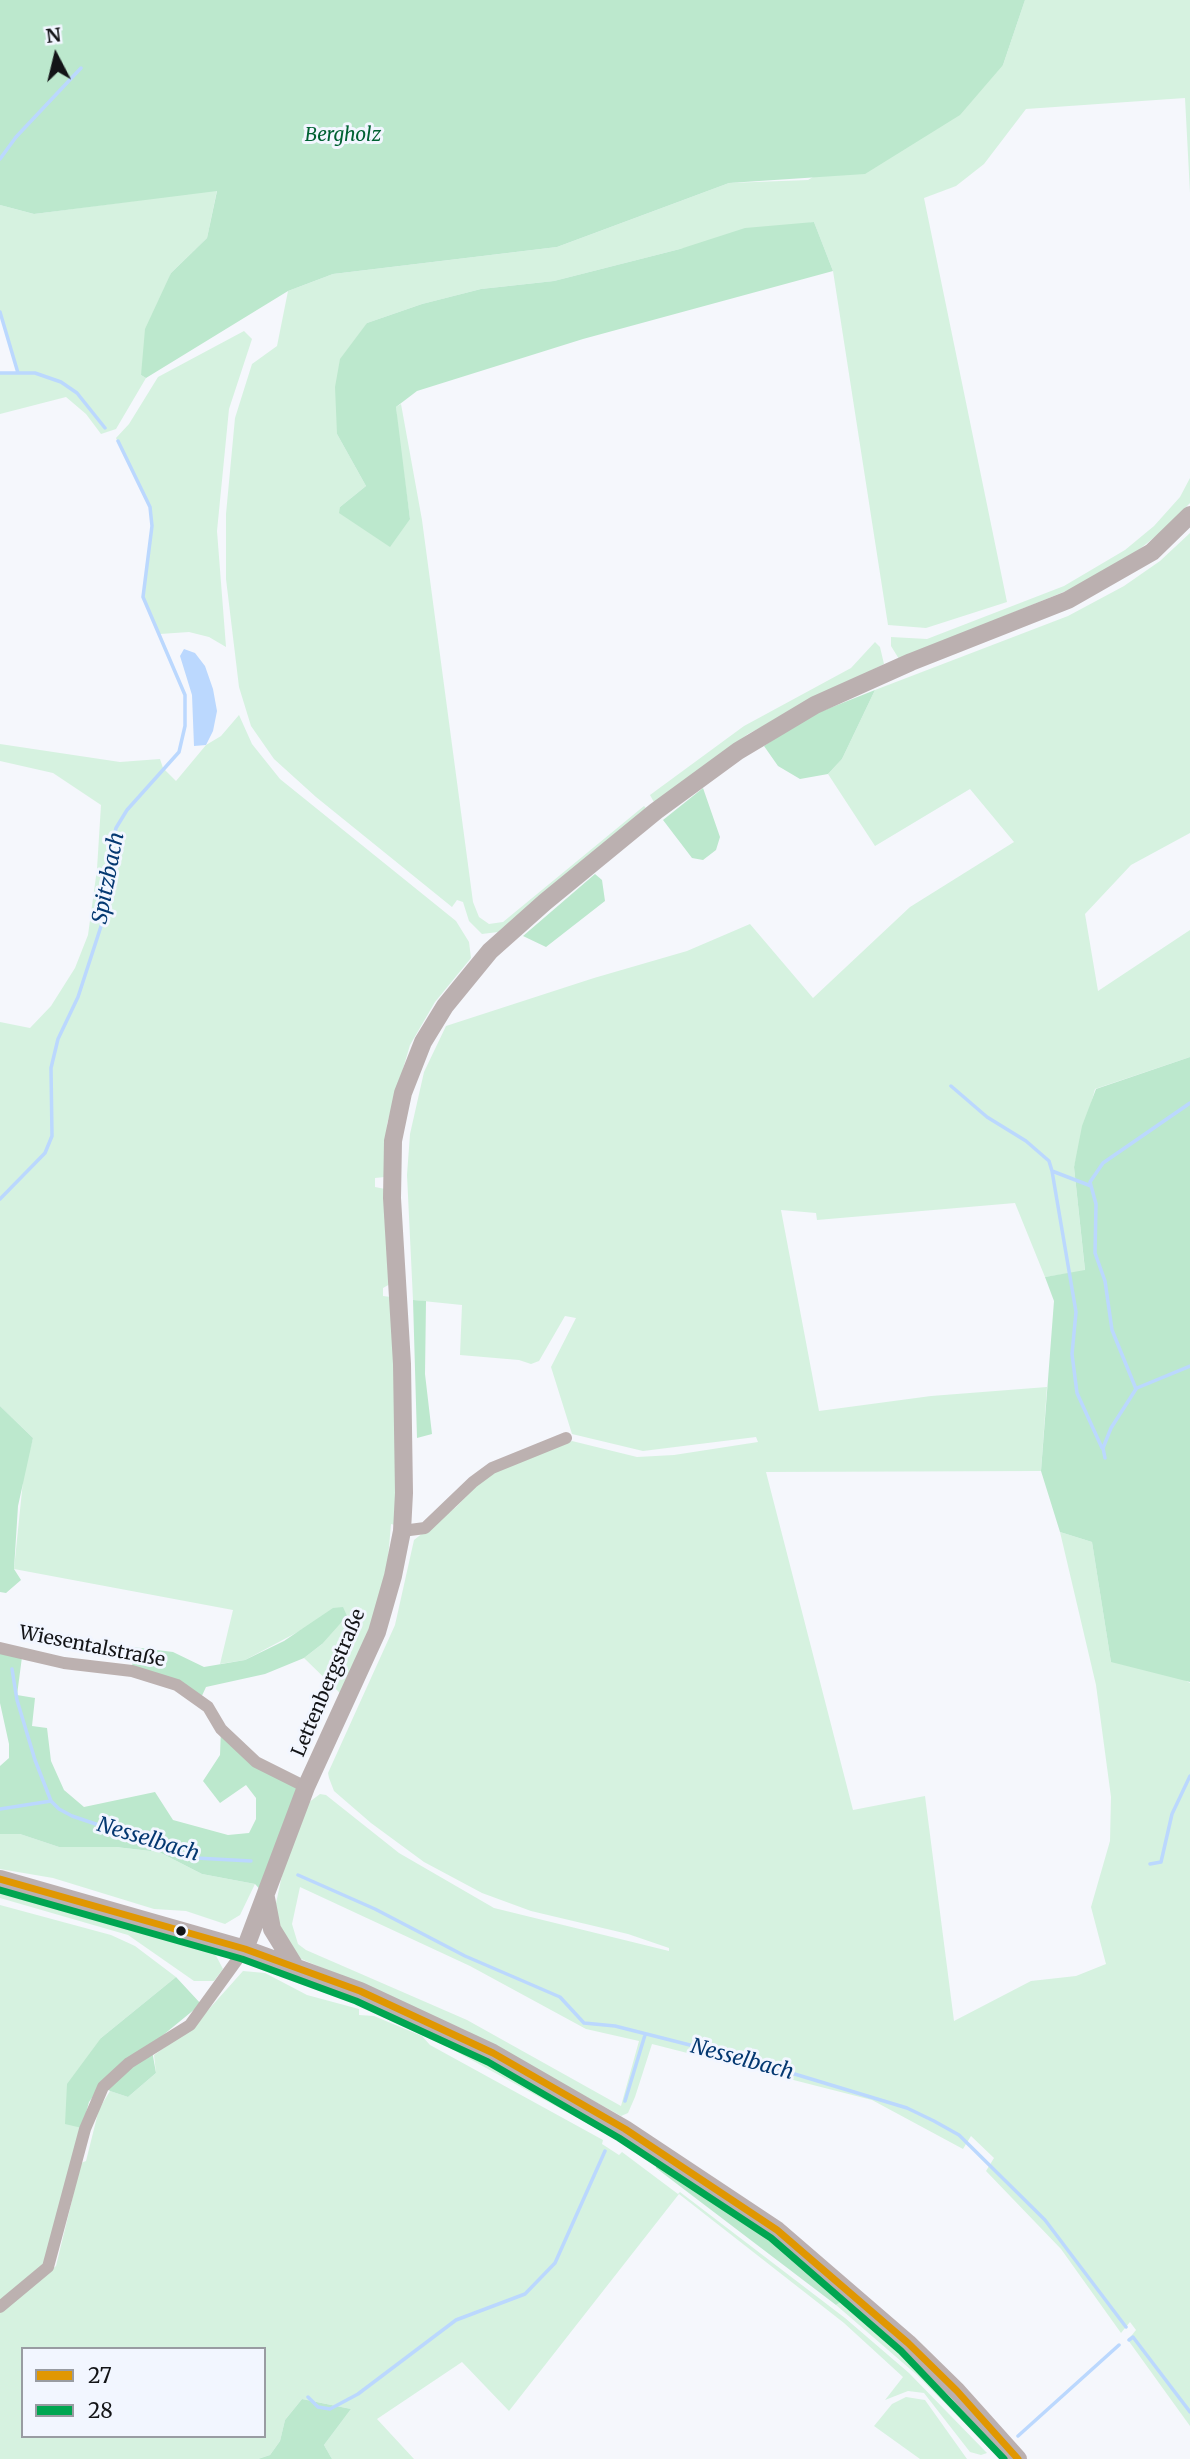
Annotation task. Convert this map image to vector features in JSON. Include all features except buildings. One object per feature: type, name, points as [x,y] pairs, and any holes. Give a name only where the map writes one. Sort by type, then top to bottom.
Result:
[{"type":"street","name":"Lettenbergstraße","points":[[245,1949],[306,1787],[377,1632],[402,1531],[402,1364],[394,1268],[393,1141],[403,1093],[423,1042],[463,980],[490,951],[588,866],[738,751],[815,705],[911,662],[1068,600],[1153,552],[1190,515]]},
{"type":"street","points":[[402,1531],[425,1528],[473,1482],[492,1468],[566,1438]]},
{"type":"street","name":"Wiesentalstraße","points":[[0,1648],[64,1663],[132,1671],[177,1685],[208,1707],[221,1729],[256,1762],[306,1787]]},
{"type":"street","points":[[0,1879],[245,1949],[360,1991],[492,2053],[625,2129],[777,2230],[908,2343],[957,2391],[1017,2459]]},
{"type":"street","points":[[265,1895],[272,1929],[296,1968]]},
{"type":"street","points":[[0,2307],[48,2267],[85,2129],[103,2087],[129,2063],[190,2025],[245,1949]]},
{"type":"green space","name":"Bergholz","points":[[0,0],[1025,0],[1003,65],[960,115],[865,174],[729,183],[557,247],[333,274],[288,291],[146,378],[141,375],[145,329],[171,273],[207,238],[217,191],[34,214],[0,205]]},
{"type":"green space","points":[[1025,0],[1190,0],[1190,193],[1185,98],[1026,109],[984,164],[956,186],[924,198],[1007,602],[926,628],[888,625],[833,271],[814,222],[680,249],[554,281],[481,289],[422,304],[367,323],[337,434],[366,486],[340,507],[410,519],[396,407],[401,404],[422,520],[473,902],[479,917],[489,924],[503,922],[644,806],[647,809],[498,932],[482,934],[469,921],[463,902],[457,900],[452,907],[316,797],[274,759],[251,726],[239,687],[226,579],[226,514],[235,418],[252,364],[277,346],[288,291],[333,274],[557,247],[729,183],[808,180],[1003,65]]},
{"type":"green space","points":[[217,190],[207,238],[171,273],[141,375],[146,378],[116,429],[101,434],[86,414],[66,397],[0,414],[0,373],[17,372],[0,312],[0,205],[34,214]]},
{"type":"green space","points":[[814,222],[833,271],[583,339],[417,391],[396,407],[410,519],[390,547],[339,513],[340,507],[366,486],[337,434],[335,387],[340,359],[367,323],[422,304],[481,289],[554,281],[680,249],[745,228]]},
{"type":"green space","points":[[244,331],[252,339],[229,409],[217,531],[226,647],[209,637],[189,632],[160,634],[143,597],[152,526],[150,507],[116,438],[129,424],[158,377]]},
{"type":"green space","points":[[1190,478],[1190,503],[1161,532],[1131,556],[1088,582],[899,659],[891,646],[891,637],[927,639],[1064,586],[1125,550],[1154,526],[1180,497]]},
{"type":"green space","points":[[1190,533],[1190,833],[1131,865],[1085,914],[1098,991],[1190,930],[1190,1057],[1095,1089],[1074,1167],[1085,1271],[1045,1277],[1015,1203],[817,1220],[816,1213],[781,1210],[819,1411],[931,1396],[1047,1387],[1041,1471],[766,1472],[853,1810],[925,1796],[954,2021],[1031,1981],[1076,1976],[1106,1964],[1091,1907],[1110,1841],[1111,1797],[1096,1685],[1060,1532],[1092,1542],[1111,1662],[1132,1651],[1190,1683],[1190,2426],[1128,2340],[1136,2330],[1130,2322],[1121,2333],[1061,2249],[986,2171],[994,2158],[971,2136],[963,2149],[872,2100],[652,2044],[635,2097],[628,2113],[621,2116],[465,2030],[299,1958],[278,1928],[275,1908],[282,1875],[308,1803],[320,1794],[326,1795],[399,1853],[494,1908],[669,1951],[669,1948],[628,1934],[531,1911],[482,1893],[424,1862],[371,1823],[334,1791],[329,1778],[328,1773],[395,1625],[414,1540],[456,1507],[485,1477],[540,1451],[572,1441],[637,1457],[674,1455],[758,1442],[756,1437],[643,1451],[572,1434],[551,1367],[576,1318],[565,1316],[539,1361],[531,1364],[519,1360],[460,1355],[462,1305],[413,1300],[407,1175],[410,1134],[424,1072],[446,1026],[687,951],[750,924],[813,998],[910,907],[1014,842],[970,789],[875,846],[828,774],[842,759],[875,690],[1068,616],[1124,586],[1160,561]],"holes":[[[300,1887],[470,1966],[586,2029],[639,2041],[621,2106],[467,2020],[306,1950],[298,1944],[292,1924]]]},
{"type":"green space","points":[[875,642],[880,647],[884,664],[748,734],[655,804],[650,795],[744,726],[851,668]]},
{"type":"green space","points":[[875,690],[842,759],[828,774],[800,779],[778,766],[764,746],[807,717]]},
{"type":"green space","points":[[239,715],[252,744],[280,779],[456,921],[469,942],[471,958],[435,1002],[410,1045],[387,1124],[385,1177],[375,1178],[375,1187],[385,1189],[390,1284],[383,1288],[383,1296],[391,1297],[397,1416],[395,1525],[391,1524],[387,1570],[376,1619],[342,1695],[304,1658],[322,1644],[309,1626],[245,1660],[220,1664],[233,1610],[14,1569],[24,1471],[33,1438],[0,1406],[0,1022],[30,1028],[51,1006],[75,968],[88,935],[97,869],[101,805],[53,773],[0,761],[0,744],[120,762],[160,759],[163,768],[176,781],[206,745],[221,736]]},
{"type":"green space","points":[[703,788],[720,837],[716,850],[703,860],[692,858],[663,820]]},
{"type":"green space","points":[[595,874],[602,880],[605,901],[546,947],[523,936]]},
{"type":"green space","points":[[1190,1057],[1190,1682],[1111,1662],[1092,1542],[1060,1532],[1041,1471],[1054,1301],[1045,1277],[1085,1270],[1074,1167],[1082,1126],[1096,1089]]},
{"type":"green space","points":[[413,1300],[426,1301],[425,1374],[432,1434],[417,1438]]},
{"type":"green space","points":[[0,1406],[33,1438],[18,1506],[14,1569],[21,1580],[6,1593],[0,1592]]},
{"type":"green space","points":[[343,1607],[347,1616],[322,1644],[304,1658],[265,1674],[206,1687],[200,1700],[132,1671],[133,1647],[173,1652],[204,1667],[245,1660],[284,1641],[333,1608]]},
{"type":"green space","points":[[0,1653],[22,1657],[17,1695],[35,1698],[32,1726],[47,1728],[51,1761],[64,1790],[84,1807],[155,1792],[173,1820],[228,1835],[249,1833],[256,1819],[256,1798],[246,1785],[220,1803],[203,1781],[220,1755],[221,1729],[256,1762],[306,1787],[265,1895],[255,1884],[202,1874],[159,1852],[116,1847],[59,1847],[20,1834],[0,1834],[0,1766],[9,1758],[9,1744],[0,1703]]},
{"type":"green space","points":[[0,1834],[20,1834],[59,1847],[116,1847],[159,1852],[202,1874],[255,1884],[240,1915],[225,1924],[186,1911],[154,1909],[53,1878],[0,1869]]},
{"type":"green space","points":[[0,1888],[212,1948],[223,1969],[214,1981],[194,1981],[128,1935],[0,1898]]},
{"type":"green space","points":[[0,1905],[111,1935],[135,1946],[176,1977],[101,2038],[82,2128],[43,2265],[22,2293],[56,2266],[81,2163],[86,2161],[99,2109],[110,2091],[128,2097],[156,2073],[154,2055],[192,2028],[243,1971],[265,1973],[307,1995],[359,2009],[359,2015],[374,2016],[422,2036],[430,2045],[603,2140],[602,2144],[619,2155],[622,2152],[678,2194],[680,2192],[845,2318],[909,2373],[987,2453],[981,2455],[970,2452],[924,2393],[908,2391],[885,2400],[903,2377],[844,2323],[679,2194],[509,2411],[462,2362],[377,2419],[414,2459],[332,2459],[324,2445],[351,2409],[302,2399],[285,2420],[280,2441],[270,2455],[258,2459],[0,2459]]},
{"type":"green space","points":[[176,1977],[201,2004],[151,2045],[156,2073],[128,2097],[110,2091],[102,2084],[89,2102],[82,2128],[65,2124],[67,2084],[101,2038]]},
{"type":"green space","points":[[427,2031],[499,2065],[616,2133],[614,2138],[435,2040]]},
{"type":"green space","points":[[657,2157],[848,2298],[836,2305],[656,2168]]},
{"type":"green space","points":[[848,2298],[931,2375],[995,2442],[995,2447],[991,2450],[917,2375],[836,2305]]},
{"type":"green space","points":[[906,2397],[925,2400],[967,2459],[920,2459],[874,2426],[892,2404]]},
{"type":"green space","points":[[302,2399],[351,2409],[324,2445],[332,2459],[258,2459],[270,2455],[280,2441],[285,2420]]},
{"type":"water","points":[[184,649],[195,653],[205,666],[213,689],[217,711],[213,731],[206,745],[194,746],[192,695],[180,656]]},
{"type":"waterway","points":[[0,159],[16,137],[81,68]]},
{"type":"waterway","points":[[0,312],[18,373]]},
{"type":"waterway","name":"Spitzbach","points":[[0,373],[35,373],[61,382],[77,393],[105,428]]},
{"type":"waterway","name":"Spitzbach","points":[[0,1199],[45,1153],[52,1136],[51,1068],[58,1039],[78,997],[105,914],[110,855],[116,828],[127,810],[179,752],[185,726],[185,695],[143,597],[152,526],[150,507],[118,441]]},
{"type":"waterway","points":[[951,1086],[987,1117],[1026,1141],[1049,1161],[1052,1171],[1091,1186]]},
{"type":"waterway","points":[[1105,1458],[1103,1448],[1111,1428],[1136,1389],[1112,1330],[1105,1281],[1095,1253],[1096,1204],[1090,1182],[1103,1163],[1190,1103]]},
{"type":"waterway","points":[[1052,1171],[1076,1312],[1072,1354],[1077,1393],[1102,1448]]},
{"type":"waterway","points":[[1137,1388],[1190,1366]]},
{"type":"waterway","name":"Nesselbach","points":[[12,1669],[17,1700],[35,1760],[51,1801],[59,1809],[72,1816],[196,1858],[251,1861]]},
{"type":"waterway","points":[[1150,1864],[1161,1862],[1172,1814],[1190,1776]]},
{"type":"waterway","points":[[0,1809],[51,1801]]},
{"type":"waterway","name":"Nesselbach","points":[[298,1875],[375,1909],[465,1956],[560,1997],[584,2023],[615,2026],[745,2059],[907,2108],[934,2121],[959,2135],[1045,2220],[1126,2327]]},
{"type":"waterway","points":[[625,2101],[645,2035]]},
{"type":"waterway","points":[[308,2397],[318,2407],[330,2409],[358,2394],[456,2320],[525,2294],[555,2263],[605,2151]]},
{"type":"waterway","name":"Nesselbach","points":[[1129,2340],[1133,2337],[1190,2412]]},
{"type":"waterway","points":[[1018,2436],[1119,2345]]},
{"type":"transit line","name":"27","points":[[0,1879],[245,1949],[360,1991],[493,2053],[625,2129],[777,2230],[908,2343],[957,2391],[1018,2459]]},
{"type":"transit line","name":"28","points":[[0,1890],[242,1959],[356,2001],[488,2062],[619,2138],[771,2238],[901,2351],[1004,2459]]}]
